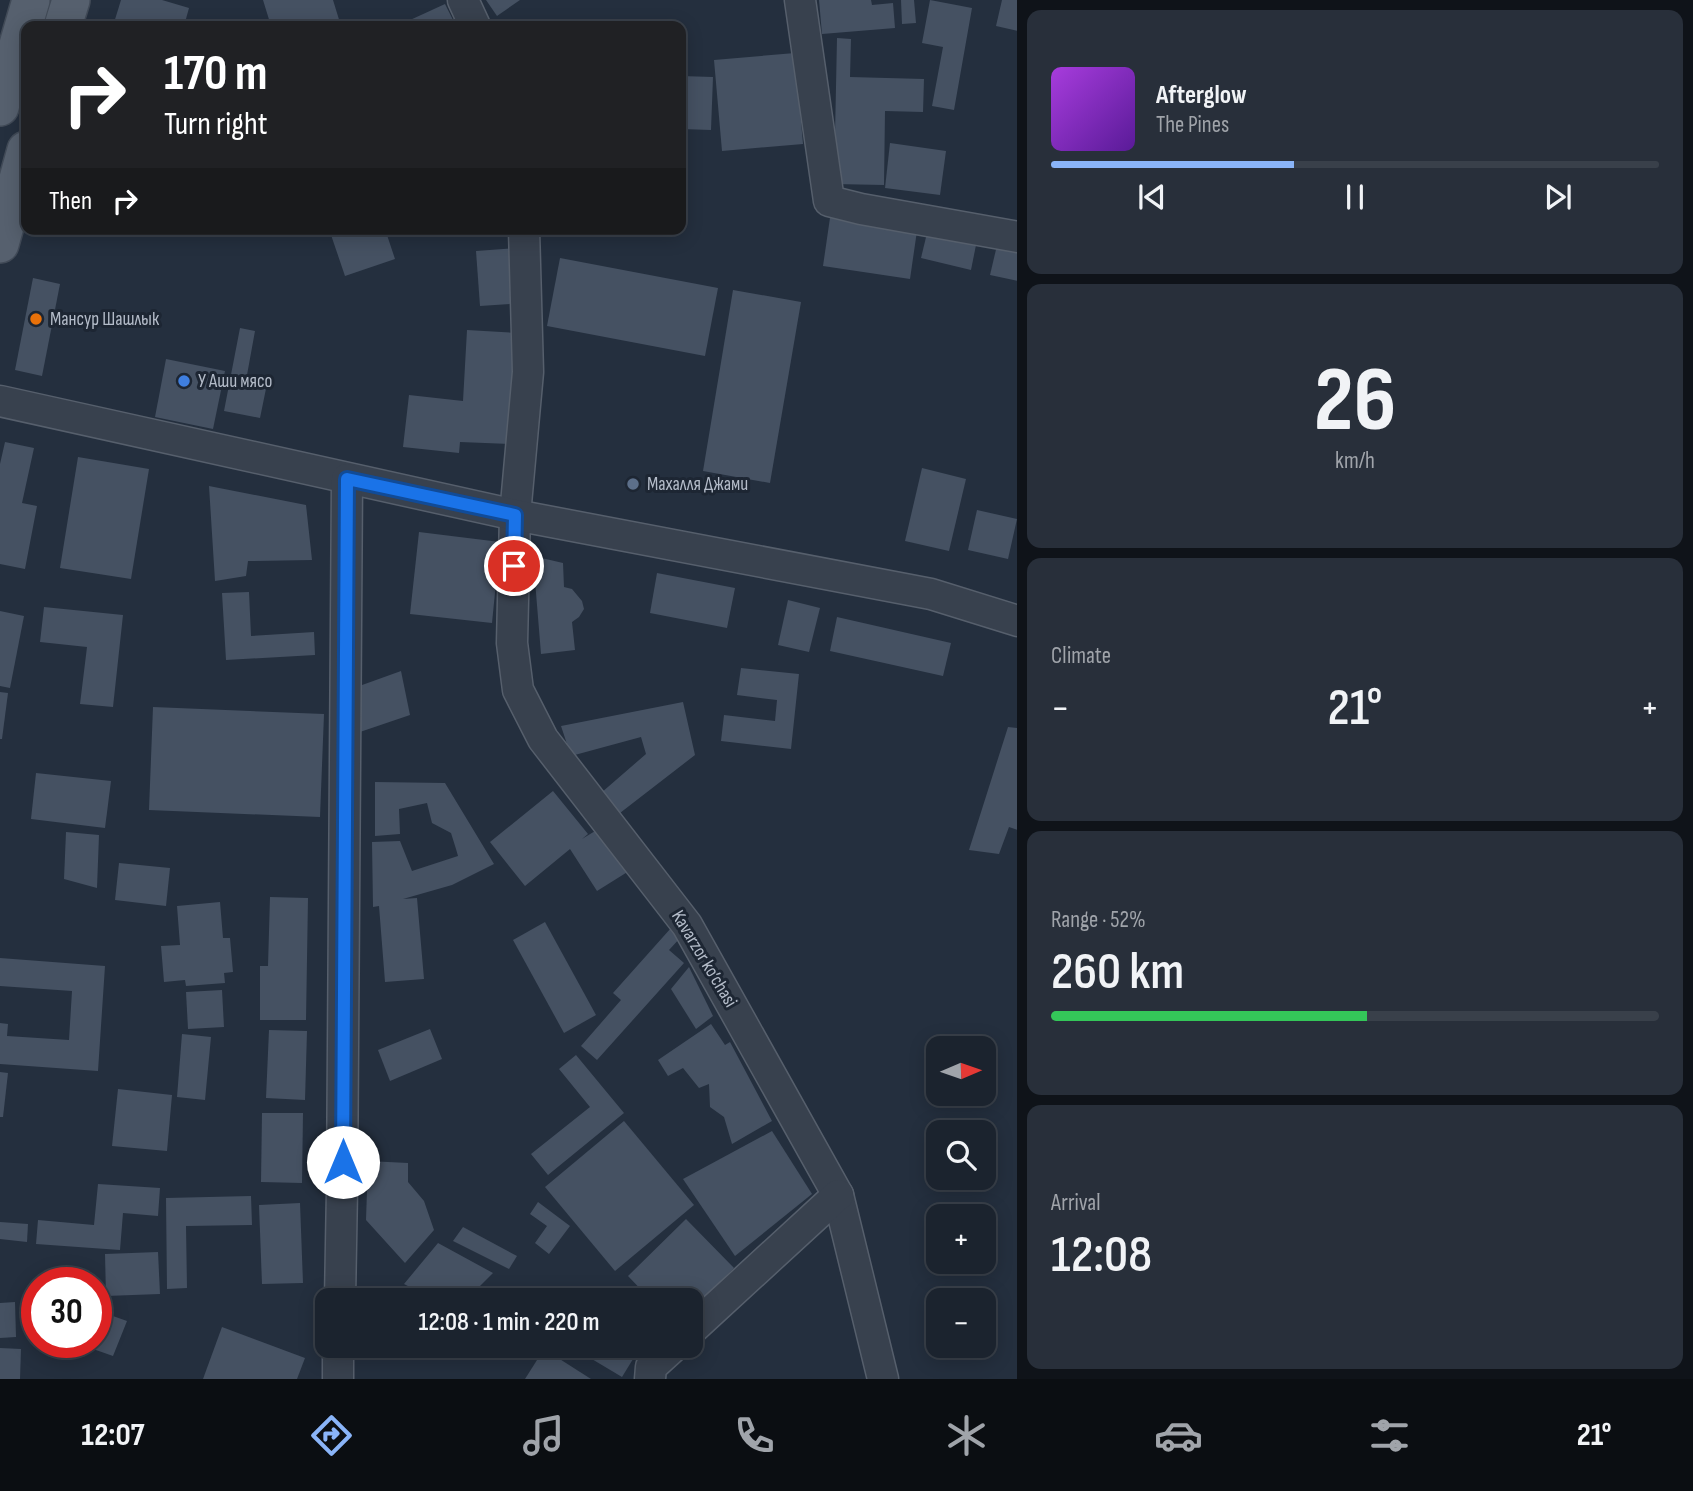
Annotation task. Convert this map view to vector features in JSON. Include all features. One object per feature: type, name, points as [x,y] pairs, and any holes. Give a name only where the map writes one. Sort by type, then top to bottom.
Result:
[{"type":"main road","points":[[22,21],[32,0]]},
{"type":"main road","points":[[65,21],[71,0]]},
{"type":"main road","points":[[0,107],[8,49],[21,22]]},
{"type":"main road","points":[[0,244],[21,168]]},
{"type":"street","points":[[463,0],[473,21]]},
{"type":"street","points":[[800,0],[829,201],[1017,237]]},
{"type":"street","name":"Kavarzor ko’chasi","points":[[524,235],[528,372],[515,515],[512,643],[518,690],[544,739],[687,925],[838,1195],[883,1379]]},
{"type":"street","points":[[0,401],[515,515],[931,594],[1017,621]]},
{"type":"street","points":[[340,1288],[347,479]]},
{"type":"street","points":[[703,1319],[838,1195]]},
{"type":"street","points":[[338,1358],[338,1379]]},
{"type":"street","points":[[650,1379],[651,1367],[661,1358]]},
{"type":"building","points":[[121,0],[162,0],[189,8],[185,21],[115,21]]},
{"type":"building","points":[[263,0],[333,0],[339,21],[269,21]]},
{"type":"building","points":[[486,0],[520,0],[497,16]]},
{"type":"building","points":[[819,0],[871,0],[872,5],[893,3],[895,28],[822,34]]},
{"type":"building","points":[[901,0],[914,0],[916,23],[902,24]]},
{"type":"building","points":[[930,0],[972,8],[954,110],[932,106],[943,47],[922,43]]},
{"type":"building","points":[[1002,0],[1017,0],[1017,31],[996,26]]},
{"type":"building","points":[[445,4],[454,21],[408,21]]},
{"type":"building","points":[[837,38],[851,39],[850,77],[924,79],[923,112],[885,111],[884,185],[834,184]]},
{"type":"building","points":[[795,53],[803,144],[722,151],[714,60]]},
{"type":"building","points":[[686,76],[713,77],[711,130],[686,129]]},
{"type":"building","points":[[890,143],[946,151],[940,195],[885,188]]},
{"type":"building","points":[[831,211],[918,224],[910,279],[823,266]]},
{"type":"building","points":[[928,229],[977,240],[971,270],[921,258]]},
{"type":"building","points":[[331,235],[387,235],[395,259],[345,276]]},
{"type":"building","points":[[998,241],[1017,245],[1017,281],[990,275]]},
{"type":"building","points":[[518,248],[523,303],[480,306],[476,251]]},
{"type":"building","points":[[560,258],[718,288],[705,356],[547,326]]},
{"type":"building","points":[[33,278],[60,284],[42,376],[15,370]]},
{"type":"building","points":[[733,290],[801,302],[770,483],[703,471]]},
{"type":"building","points":[[240,328],[255,331],[247,375],[268,379],[260,418],[224,411]]},
{"type":"building","points":[[467,330],[517,333],[511,444],[460,442],[459,453],[403,447],[409,395],[463,401]]},
{"type":"building","points":[[166,359],[225,371],[213,429],[155,417]]},
{"type":"building","points":[[5,442],[34,448],[22,503],[37,506],[25,569],[0,564],[0,464]]},
{"type":"building","points":[[78,457],[149,469],[131,579],[60,568]]},
{"type":"building","points":[[922,468],[966,479],[949,551],[905,541]]},
{"type":"building","points":[[209,486],[306,505],[312,560],[248,561],[246,576],[215,581]]},
{"type":"building","points":[[977,510],[1017,519],[1008,559],[968,550]]},
{"type":"building","points":[[419,532],[500,542],[492,623],[410,614]]},
{"type":"building","points":[[533,556],[563,563],[564,587],[572,589],[582,601],[584,609],[572,622],[575,650],[541,654]]},
{"type":"building","points":[[657,573],[735,588],[727,628],[650,613]]},
{"type":"building","points":[[249,592],[251,636],[314,632],[315,655],[226,660],[222,593]]},
{"type":"building","points":[[788,600],[820,608],[809,652],[778,645]]},
{"type":"building","points":[[44,607],[123,615],[113,707],[80,704],[87,647],[40,642]]},
{"type":"building","points":[[0,611],[24,616],[10,688],[0,686]]},
{"type":"building","points":[[837,617],[951,643],[943,676],[830,651]]},
{"type":"building","points":[[741,668],[799,674],[791,749],[721,741],[724,715],[775,721],[777,700],[737,695]]},
{"type":"building","points":[[401,671],[410,715],[357,733],[351,689]]},
{"type":"building","points":[[0,692],[8,693],[2,739],[0,739]]},
{"type":"building","points":[[683,702],[695,755],[620,813],[601,793],[646,754],[641,737],[571,756],[561,726]]},
{"type":"building","points":[[153,707],[324,714],[320,817],[149,810]]},
{"type":"building","points":[[1008,727],[1017,728],[1017,830],[1009,827],[999,854],[969,850]]},
{"type":"building","points":[[36,773],[111,781],[105,828],[31,819]]},
{"type":"building","points":[[375,782],[445,783],[494,864],[452,885],[403,899],[417,898],[424,979],[385,982],[379,906],[373,907],[372,842],[400,841],[412,871],[458,856],[451,833],[432,823],[427,803],[399,809],[400,834],[375,836]]},
{"type":"building","points":[[553,791],[588,834],[582,839],[600,828],[629,871],[597,891],[570,849],[525,886],[490,842]]},
{"type":"building","points":[[66,832],[99,835],[97,888],[64,879]]},
{"type":"building","points":[[119,863],[170,868],[166,906],[115,900]]},
{"type":"building","points":[[270,897],[308,898],[306,1020],[260,1020],[260,966],[268,966]]},
{"type":"building","points":[[220,902],[223,938],[230,938],[233,972],[224,973],[225,983],[186,986],[185,980],[164,982],[161,946],[180,945],[177,906]]},
{"type":"building","points":[[545,922],[596,1015],[564,1033],[513,940]]},
{"type":"building","points":[[671,928],[681,937],[669,950],[684,963],[597,1060],[581,1046],[621,1000],[613,993]]},
{"type":"building","points":[[0,958],[105,966],[98,1071],[0,1064],[0,1023],[8,1024],[7,1036],[69,1040],[72,991],[0,986]]},
{"type":"building","points":[[689,967],[713,1016],[696,1029],[671,989]]},
{"type":"building","points":[[222,990],[224,1027],[188,1029],[186,992]]},
{"type":"building","points":[[711,1024],[725,1045],[730,1042],[772,1121],[732,1144],[724,1117],[710,1107],[709,1084],[699,1088],[683,1068],[668,1076],[658,1060]]},
{"type":"building","points":[[430,1029],[442,1059],[390,1081],[378,1050]]},
{"type":"building","points":[[269,1030],[307,1031],[305,1100],[266,1098]]},
{"type":"building","points":[[182,1034],[211,1037],[205,1100],[177,1097]]},
{"type":"building","points":[[576,1055],[624,1113],[548,1175],[531,1154],[590,1107],[559,1069]]},
{"type":"building","points":[[0,1072],[8,1073],[3,1117],[0,1117]]},
{"type":"building","points":[[118,1089],[172,1095],[167,1151],[112,1146]]},
{"type":"building","points":[[262,1113],[303,1113],[302,1183],[261,1182]]},
{"type":"building","points":[[624,1121],[694,1205],[615,1271],[545,1187]]},
{"type":"building","points":[[772,1131],[812,1194],[735,1256],[683,1179]]},
{"type":"building","points":[[368,1161],[408,1163],[408,1182],[424,1201],[434,1230],[405,1263],[366,1220]]},
{"type":"building","points":[[98,1184],[160,1188],[158,1216],[123,1213],[120,1250],[36,1244],[38,1220],[94,1225]]},
{"type":"building","points":[[251,1196],[252,1225],[186,1226],[187,1288],[167,1289],[166,1198]]},
{"type":"building","points":[[538,1202],[570,1226],[549,1254],[535,1243],[547,1226],[530,1214]]},
{"type":"building","points":[[300,1203],[303,1283],[262,1284],[259,1205]]},
{"type":"building","points":[[686,1219],[734,1268],[703,1298],[703,1288],[640,1288],[628,1276]]},
{"type":"building","points":[[0,1222],[28,1224],[27,1242],[0,1239]]},
{"type":"building","points":[[463,1227],[517,1256],[509,1269],[453,1241]]},
{"type":"building","points":[[438,1243],[493,1273],[478,1288],[412,1288],[404,1284]]},
{"type":"building","points":[[158,1252],[160,1294],[112,1296],[112,1267],[105,1267],[105,1254]]},
{"type":"building","points":[[15,1302],[16,1337],[0,1338],[0,1303]]},
{"type":"building","points":[[112,1316],[127,1321],[112,1356]]},
{"type":"building","points":[[222,1327],[305,1358],[297,1379],[203,1379]]},
{"type":"building","points":[[0,1348],[21,1349],[20,1379],[0,1379]]},
{"type":"building","points":[[538,1358],[558,1358],[591,1379],[525,1379]]},
{"type":"building","points":[[590,1358],[634,1358],[622,1377]]},
{"type":"place","name":"Мансур Шашлык","points":[[36,319]]},
{"type":"place","name":"У Аши мясо","points":[[184,381]]},
{"type":"place","name":"Махалля Джами","points":[[633,484]]},
{"type":"route","points":[[343,1162],[347,479],[515,515],[514,566]]}]
